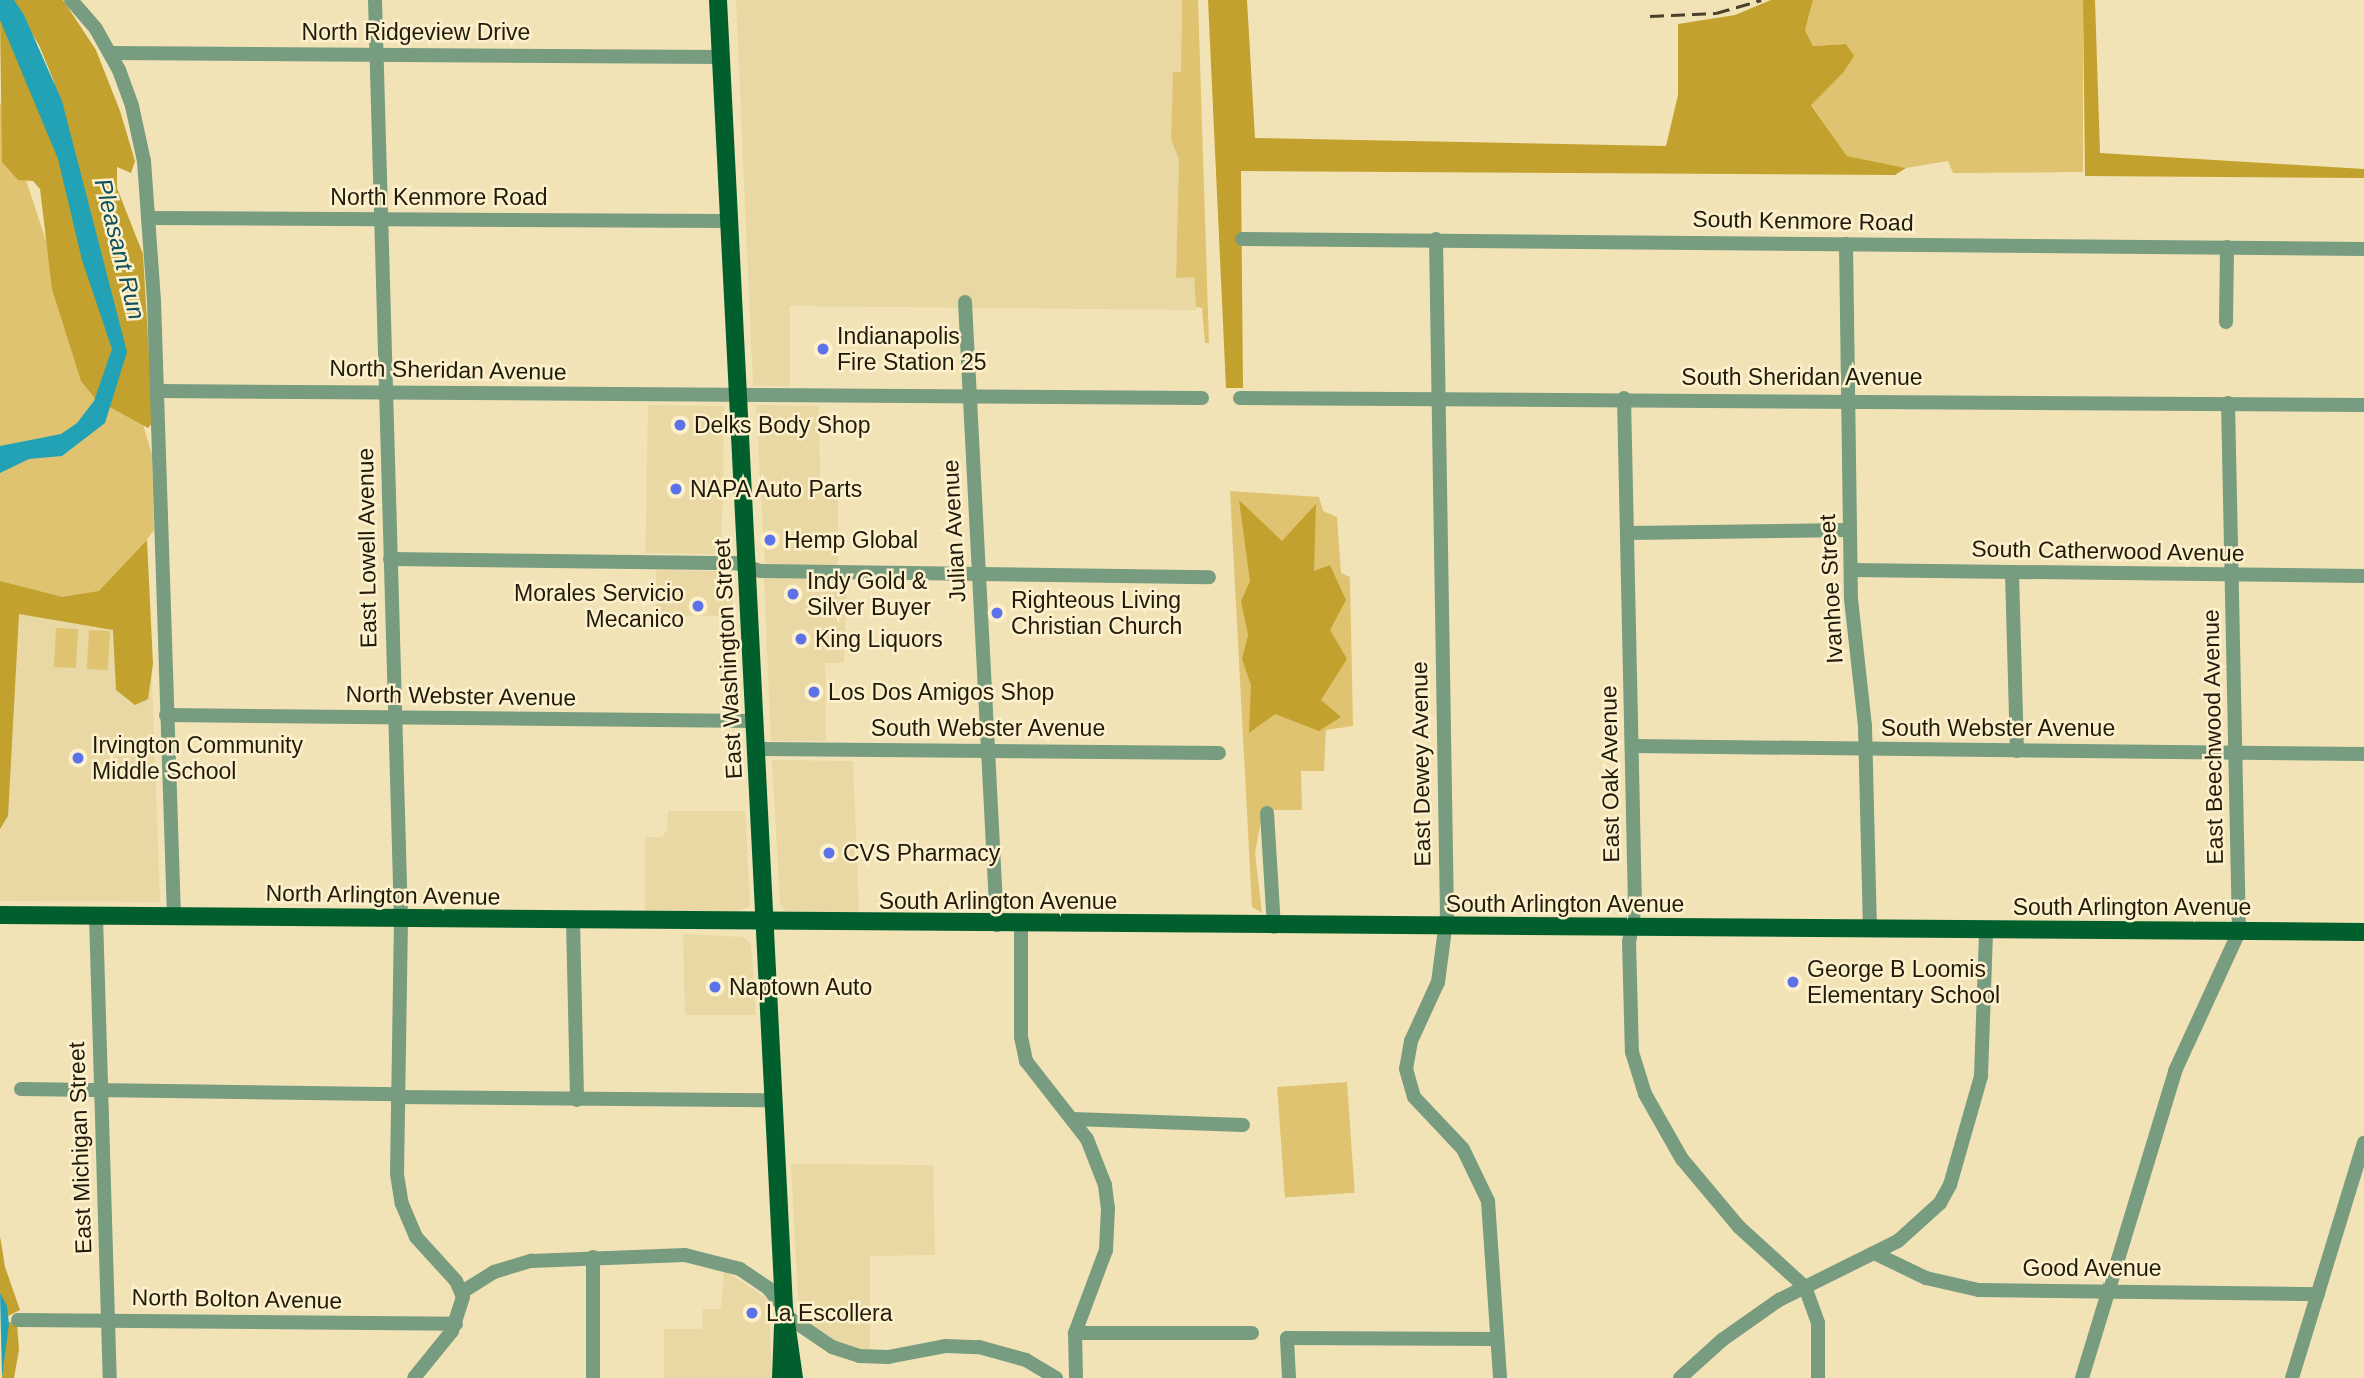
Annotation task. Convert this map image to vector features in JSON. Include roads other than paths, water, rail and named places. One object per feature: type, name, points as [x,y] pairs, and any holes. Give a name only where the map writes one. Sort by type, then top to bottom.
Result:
[{"type":"main road","name":"East Washington Street","points":[[718,0],[785,1312],[794,1378]]},
{"type":"main road","name":"North Arlington Avenue","points":[[0,915],[766,923]]},
{"type":"main road","name":"South Arlington Avenue","points":[[766,923],[2364,932]]},
{"type":"main road","name":"East Washington Street","points":[[780,1378],[785,1312]]},
{"type":"street","points":[[71,0],[110,53],[137,124],[148,218],[157,391],[174,917]]},
{"type":"street","name":"East Lowell Avenue","points":[[375,0],[401,919],[397,1164],[402,1204],[421,1245],[462,1292]]},
{"type":"street","name":"North Ridgeview Drive","points":[[110,53],[721,57]]},
{"type":"street","name":"North Kenmore Road","points":[[148,218],[729,221]]},
{"type":"street","name":"South Kenmore Road","points":[[1242,239],[2364,249]]},
{"type":"street","name":"East Dewey Avenue","points":[[1436,239],[1446,928],[1438,982],[1409,1046],[1407,1074],[1419,1105],[1471,1161],[1488,1201],[1500,1378]]},
{"type":"street","name":"Ivanhoe Street","points":[[1846,244],[1846,400],[1851,570],[1866,750],[1870,930]]},
{"type":"street","points":[[2227,247],[2227,322]]},
{"type":"street","name":"Julian Avenue","points":[[965,302],[996,925]]},
{"type":"street","name":"North Sheridan Avenue","points":[[157,391],[739,395]]},
{"type":"street","points":[[739,395],[1202,398]]},
{"type":"street","name":"South Sheridan Avenue","points":[[1240,398],[1624,398],[2364,405]]},
{"type":"street","name":"East Oak Avenue","points":[[1624,398],[1633,746],[1629,1033],[1644,1094],[1677,1151],[1714,1200],[1803,1285],[1817,1319],[1818,1378]]},
{"type":"street","name":"East Beechwood Avenue","points":[[2082,1378],[2175,1071],[2239,932],[2228,403]]},
{"type":"street","points":[[1628,533],[1850,530]]},
{"type":"street","points":[[390,559],[736,563],[748,568],[1209,577]]},
{"type":"street","name":"South Catherwood Avenue","points":[[1851,570],[2364,576]]},
{"type":"street","points":[[2012,573],[2017,751]]},
{"type":"street","name":"North Webster Avenue","points":[[166,715],[756,722]]},
{"type":"street","name":"South Webster Avenue","points":[[1633,746],[2364,754]]},
{"type":"street","name":"South Webster Avenue","points":[[757,750],[1219,753]]},
{"type":"street","points":[[1267,813],[1274,927]]},
{"type":"street","name":"East Michigan Street","points":[[96,916],[110,1378]]},
{"type":"street","points":[[573,921],[577,1100]]},
{"type":"street","points":[[1021,925],[1023,1052],[1031,1070],[1073,1119],[1100,1167],[1109,1217],[1101,1269],[1075,1333],[1076,1378]]},
{"type":"street","points":[[1680,1378],[1722,1340],[1803,1285],[1874,1253],[1913,1231],[1951,1185],[1982,1071],[1986,930]]},
{"type":"street","points":[[21,1089],[577,1100],[774,1100]]},
{"type":"street","points":[[1073,1119],[1243,1125]]},
{"type":"street","points":[[2292,1378],[2364,1143]]},
{"type":"street","name":"Good Avenue","points":[[1874,1253],[1927,1278],[1970,1289],[2318,1294]]},
{"type":"street","points":[[593,1257],[593,1378]]},
{"type":"street","points":[[414,1378],[456,1324],[462,1292],[517,1264],[593,1257],[708,1258],[756,1279],[785,1312],[828,1345],[859,1356],[975,1346],[1026,1360],[1056,1378]]},
{"type":"street","name":"North Bolton Avenue","points":[[18,1320],[456,1324]]},
{"type":"street","points":[[1075,1333],[1252,1334]]},
{"type":"street","points":[[1289,1378],[1287,1338],[1497,1339]]},
{"type":"water","name":"Pleasant Run","points":[[0,0],[14,0],[24,15],[62,101],[127,352],[105,423],[62,456],[29,459],[0,473],[0,446],[61,434],[77,423],[94,401],[112,349],[82,260],[58,159],[0,20]]},
{"type":"water","points":[[0,1293],[7,1306],[9,1324],[2,1378]]},
{"type":"railway","points":[[1650,16],[1716,13],[1761,0]]},
{"type":"place","name":"Indianapolis Fire Station 25","points":[[823,349]]},
{"type":"place","name":"Delks Body Shop","points":[[680,425]]},
{"type":"place","name":"NAPA Auto Parts","points":[[676,489]]},
{"type":"place","name":"Hemp Global","points":[[770,540]]},
{"type":"place","name":"Indy Gold & Silver Buyer","points":[[793,594]]},
{"type":"place","name":"Morales Servicio Mecanico","points":[[698,606]]},
{"type":"place","name":"Righteous Living Christian Church","points":[[997,613]]},
{"type":"place","name":"King Liquors","points":[[801,639]]},
{"type":"place","name":"Los Dos Amigos Shop","points":[[814,692]]},
{"type":"place","name":"Irvington Community Middle School","points":[[78,758]]},
{"type":"place","name":"CVS Pharmacy","points":[[829,853]]},
{"type":"place","name":"George B Loomis Elementary School","points":[[1793,982]]},
{"type":"place","name":"Naptown Auto","points":[[715,987]]},
{"type":"place","name":"La Escollera","points":[[752,1313]]}]
